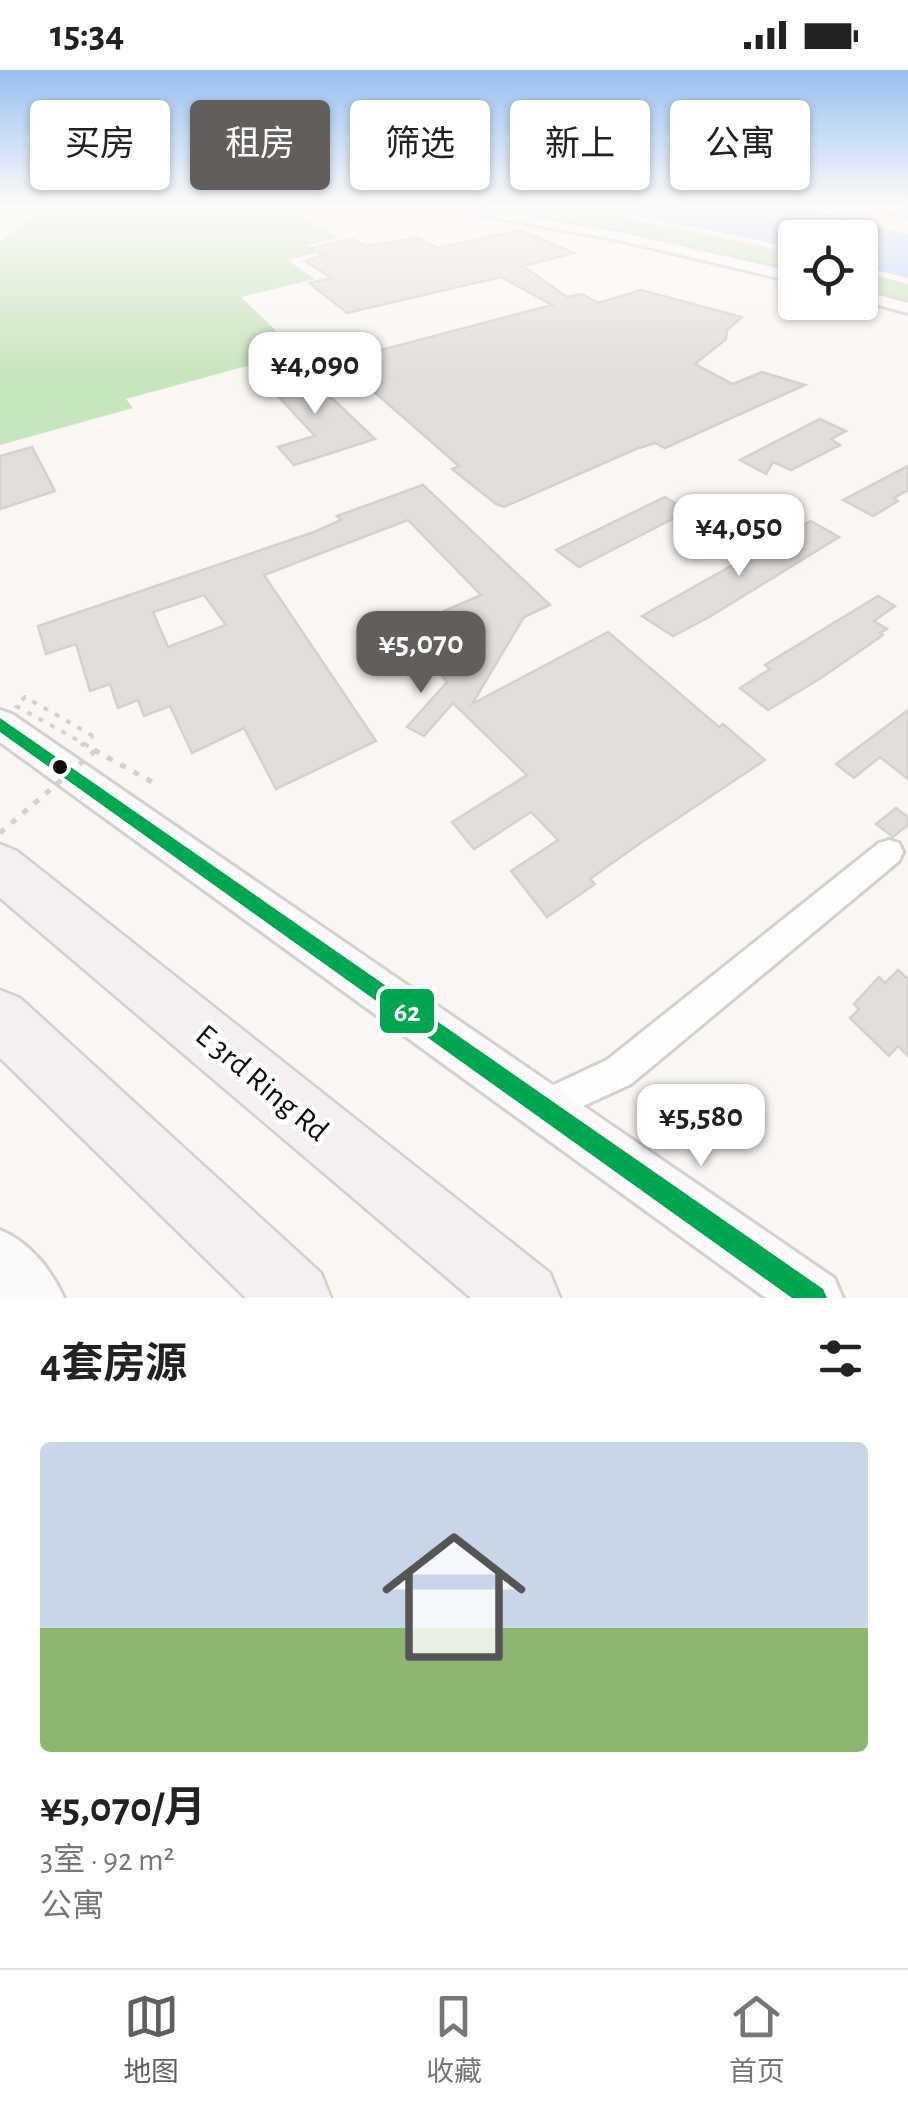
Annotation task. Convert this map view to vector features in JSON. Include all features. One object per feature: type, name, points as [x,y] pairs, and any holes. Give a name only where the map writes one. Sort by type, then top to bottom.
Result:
[{"type":"highway","name":"E 3rd Ring Rd","points":[[0,867],[525,1298]]},
{"type":"highway","points":[[0,1018],[296,1298]]},
{"type":"street","points":[[735,263],[778,273]]},
{"type":"street","points":[[878,300],[908,308]]},
{"type":"street","points":[[0,724],[814,1298]]},
{"type":"street","points":[[541,1109],[619,1072],[889,852]]},
{"type":"street","points":[[0,1258],[35,1298]]},
{"type":"path","points":[[92,736],[25,697],[16,706],[154,784]]},
{"type":"path","points":[[0,833],[95,750]]},
{"type":"green space","points":[[0,263],[292,263],[315,279],[241,297],[298,352],[126,399],[133,408],[0,445]]},
{"type":"green space","points":[[754,263],[778,263],[778,270]]},
{"type":"green space","points":[[878,276],[908,284],[908,307],[878,298]]},
{"type":"water","points":[[878,263],[908,263],[908,278],[878,270]]},
{"type":"building","points":[[309,263],[534,263],[523,266],[567,297],[582,294],[598,303],[641,290],[742,317],[727,330],[726,339],[695,364],[733,384],[762,372],[805,385],[665,448],[655,443],[636,449],[504,507],[452,469],[459,466],[339,361],[552,305],[501,277],[347,313],[309,283],[332,278]]},
{"type":"building","points":[[299,367],[375,439],[294,465],[278,447],[315,436],[260,377]]},
{"type":"building","points":[[820,419],[846,431],[831,439],[840,445],[791,470],[773,462],[766,474],[740,460]]},
{"type":"building","points":[[32,447],[55,491],[0,509],[0,456]]},
{"type":"building","points":[[908,466],[908,490],[873,516],[843,500]]},
{"type":"building","points":[[423,485],[550,605],[524,617],[472,704],[608,632],[719,727],[723,724],[765,760],[590,879],[595,884],[547,917],[511,871],[558,840],[531,812],[474,849],[452,822],[527,775],[453,703],[424,736],[407,727],[447,682],[435,668],[468,653],[435,615],[481,595],[408,520],[264,575],[376,741],[276,789],[244,728],[192,753],[170,706],[144,716],[138,700],[118,708],[110,684],[90,691],[76,644],[46,654],[38,626],[314,532],[341,520],[337,516]],"holes":[[[204,595],[226,625],[168,647],[153,612]]]},
{"type":"building","points":[[665,497],[688,511],[579,567],[556,550]]},
{"type":"building","points":[[811,521],[839,537],[711,616],[673,636],[642,616]]},
{"type":"building","points":[[878,596],[895,606],[874,621],[887,629],[880,633],[883,635],[821,678],[768,710],[740,688],[770,669],[765,665]]},
{"type":"building","points":[[908,710],[908,779],[880,757],[854,778],[836,764]]},
{"type":"building","points":[[896,808],[908,817],[908,825],[893,837],[876,824]]},
{"type":"building","points":[[898,970],[908,979],[908,1056],[898,1046],[889,1056],[850,1018],[859,1009],[854,1004],[879,977],[885,983]]},
{"type":"transit line","name":"62","points":[[0,724],[814,1298]]}]
